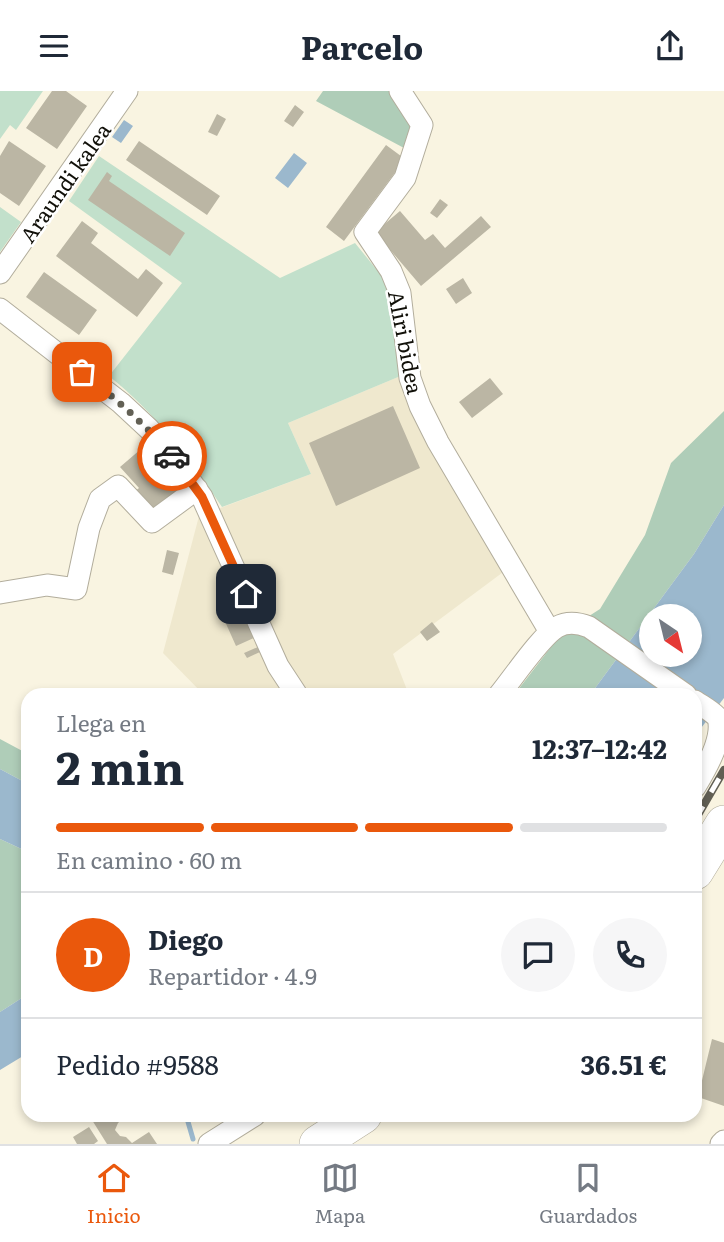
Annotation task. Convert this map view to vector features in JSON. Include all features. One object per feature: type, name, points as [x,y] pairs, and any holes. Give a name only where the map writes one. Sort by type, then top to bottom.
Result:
[{"type":"highway","points":[[702,860],[724,824]]},
{"type":"highway","points":[[318,1144],[352,1122]]},
{"type":"street","name":"Araundi kalea","points":[[0,273],[127,91]]},
{"type":"street","name":"Aliri bidea","points":[[401,91],[422,125],[405,178],[365,232],[391,271],[400,293],[410,378],[420,406],[438,442],[550,632]]},
{"type":"street","points":[[0,309],[121,403],[149,429],[197,489],[278,666],[292,688]]},
{"type":"street","points":[[0,593],[47,585],[76,589],[89,528],[100,499],[117,486],[152,522],[197,489]]},
{"type":"street","points":[[505,688],[550,632],[570,623],[589,627],[676,688]]},
{"type":"street","points":[[702,775],[724,739],[722,724],[703,706]]},
{"type":"street","points":[[209,1144],[244,1122]]},
{"type":"shaded area","points":[[403,375],[510,567],[393,654],[406,688],[197,688],[163,653],[199,516],[311,474],[288,423]]},
{"type":"green space","points":[[0,91],[43,91],[16,130],[10,125],[0,139]]},
{"type":"green space","points":[[323,91],[397,91],[413,119],[404,148],[316,101]]},
{"type":"green space","points":[[99,156],[280,278],[355,243],[394,291],[403,375],[288,423],[311,474],[222,507],[171,437],[142,405],[109,376],[182,283],[69,201]]},
{"type":"green space","points":[[0,207],[21,222],[0,252]]},
{"type":"green space","points":[[724,411],[724,505],[694,554],[657,604],[639,604],[639,629],[595,688],[519,688],[561,634],[600,609],[645,535],[671,463]]},
{"type":"green space","points":[[0,739],[21,750],[21,780],[0,769]]},
{"type":"green space","points":[[0,839],[21,849],[21,998],[0,1012]]},
{"type":"water","points":[[124,120],[133,126],[121,143],[112,137]]},
{"type":"water","points":[[294,153],[307,163],[288,188],[275,178]]},
{"type":"water","points":[[724,505],[724,698],[702,727],[702,688],[595,688],[639,629],[639,667],[702,667],[702,604],[657,604],[694,554]]},
{"type":"water","points":[[0,769],[21,780],[21,849],[0,839]]},
{"type":"water","points":[[21,998],[21,1057],[0,1070],[0,1012]]},
{"type":"building","points":[[52,91],[66,91],[87,106],[57,149],[26,128]]},
{"type":"building","points":[[295,105],[304,112],[293,127],[284,121]]},
{"type":"building","points":[[217,114],[226,119],[217,136],[208,132]]},
{"type":"building","points":[[9,141],[46,166],[19,206],[0,193],[0,156]]},
{"type":"building","points":[[139,141],[220,196],[207,215],[126,160]]},
{"type":"building","points":[[386,145],[405,159],[344,241],[326,227]]},
{"type":"building","points":[[107,172],[112,176],[109,181],[185,233],[170,256],[88,200]]},
{"type":"building","points":[[440,199],[448,205],[437,218],[430,213]]},
{"type":"building","points":[[400,211],[425,240],[433,234],[445,248],[481,216],[491,227],[421,286],[375,232]]},
{"type":"building","points":[[82,221],[98,233],[91,243],[138,279],[146,269],[163,283],[137,317],[56,256]]},
{"type":"building","points":[[44,272],[97,310],[79,335],[26,297]]},
{"type":"building","points":[[463,278],[472,293],[456,304],[446,289]]},
{"type":"building","points":[[490,378],[503,394],[472,418],[459,402]]},
{"type":"building","points":[[393,406],[420,468],[336,506],[309,443]]},
{"type":"building","points":[[141,449],[178,490],[152,513],[134,492],[139,488],[120,467]]},
{"type":"building","points":[[167,550],[179,553],[173,575],[162,572]]},
{"type":"building","points":[[245,608],[258,636],[236,646],[223,617]]},
{"type":"building","points":[[432,622],[440,632],[427,641],[420,632]]},
{"type":"building","points":[[258,647],[260,652],[247,658],[244,653]]},
{"type":"building","points":[[712,1039],[724,1043],[724,1106],[702,1098],[702,1080]]},
{"type":"building","points":[[93,1122],[119,1122],[115,1130],[132,1143],[149,1132],[157,1144],[107,1144]]},
{"type":"building","points":[[89,1127],[98,1141],[94,1144],[77,1144],[73,1137]]},
{"type":"waterway","points":[[188,1122],[193,1139]]},
{"type":"railway","points":[[702,808],[724,770]]},
{"type":"way so far","points":[[82,372],[149,429],[172,456]]},
{"type":"route","points":[[172,456],[202,497],[246,594]]}]
